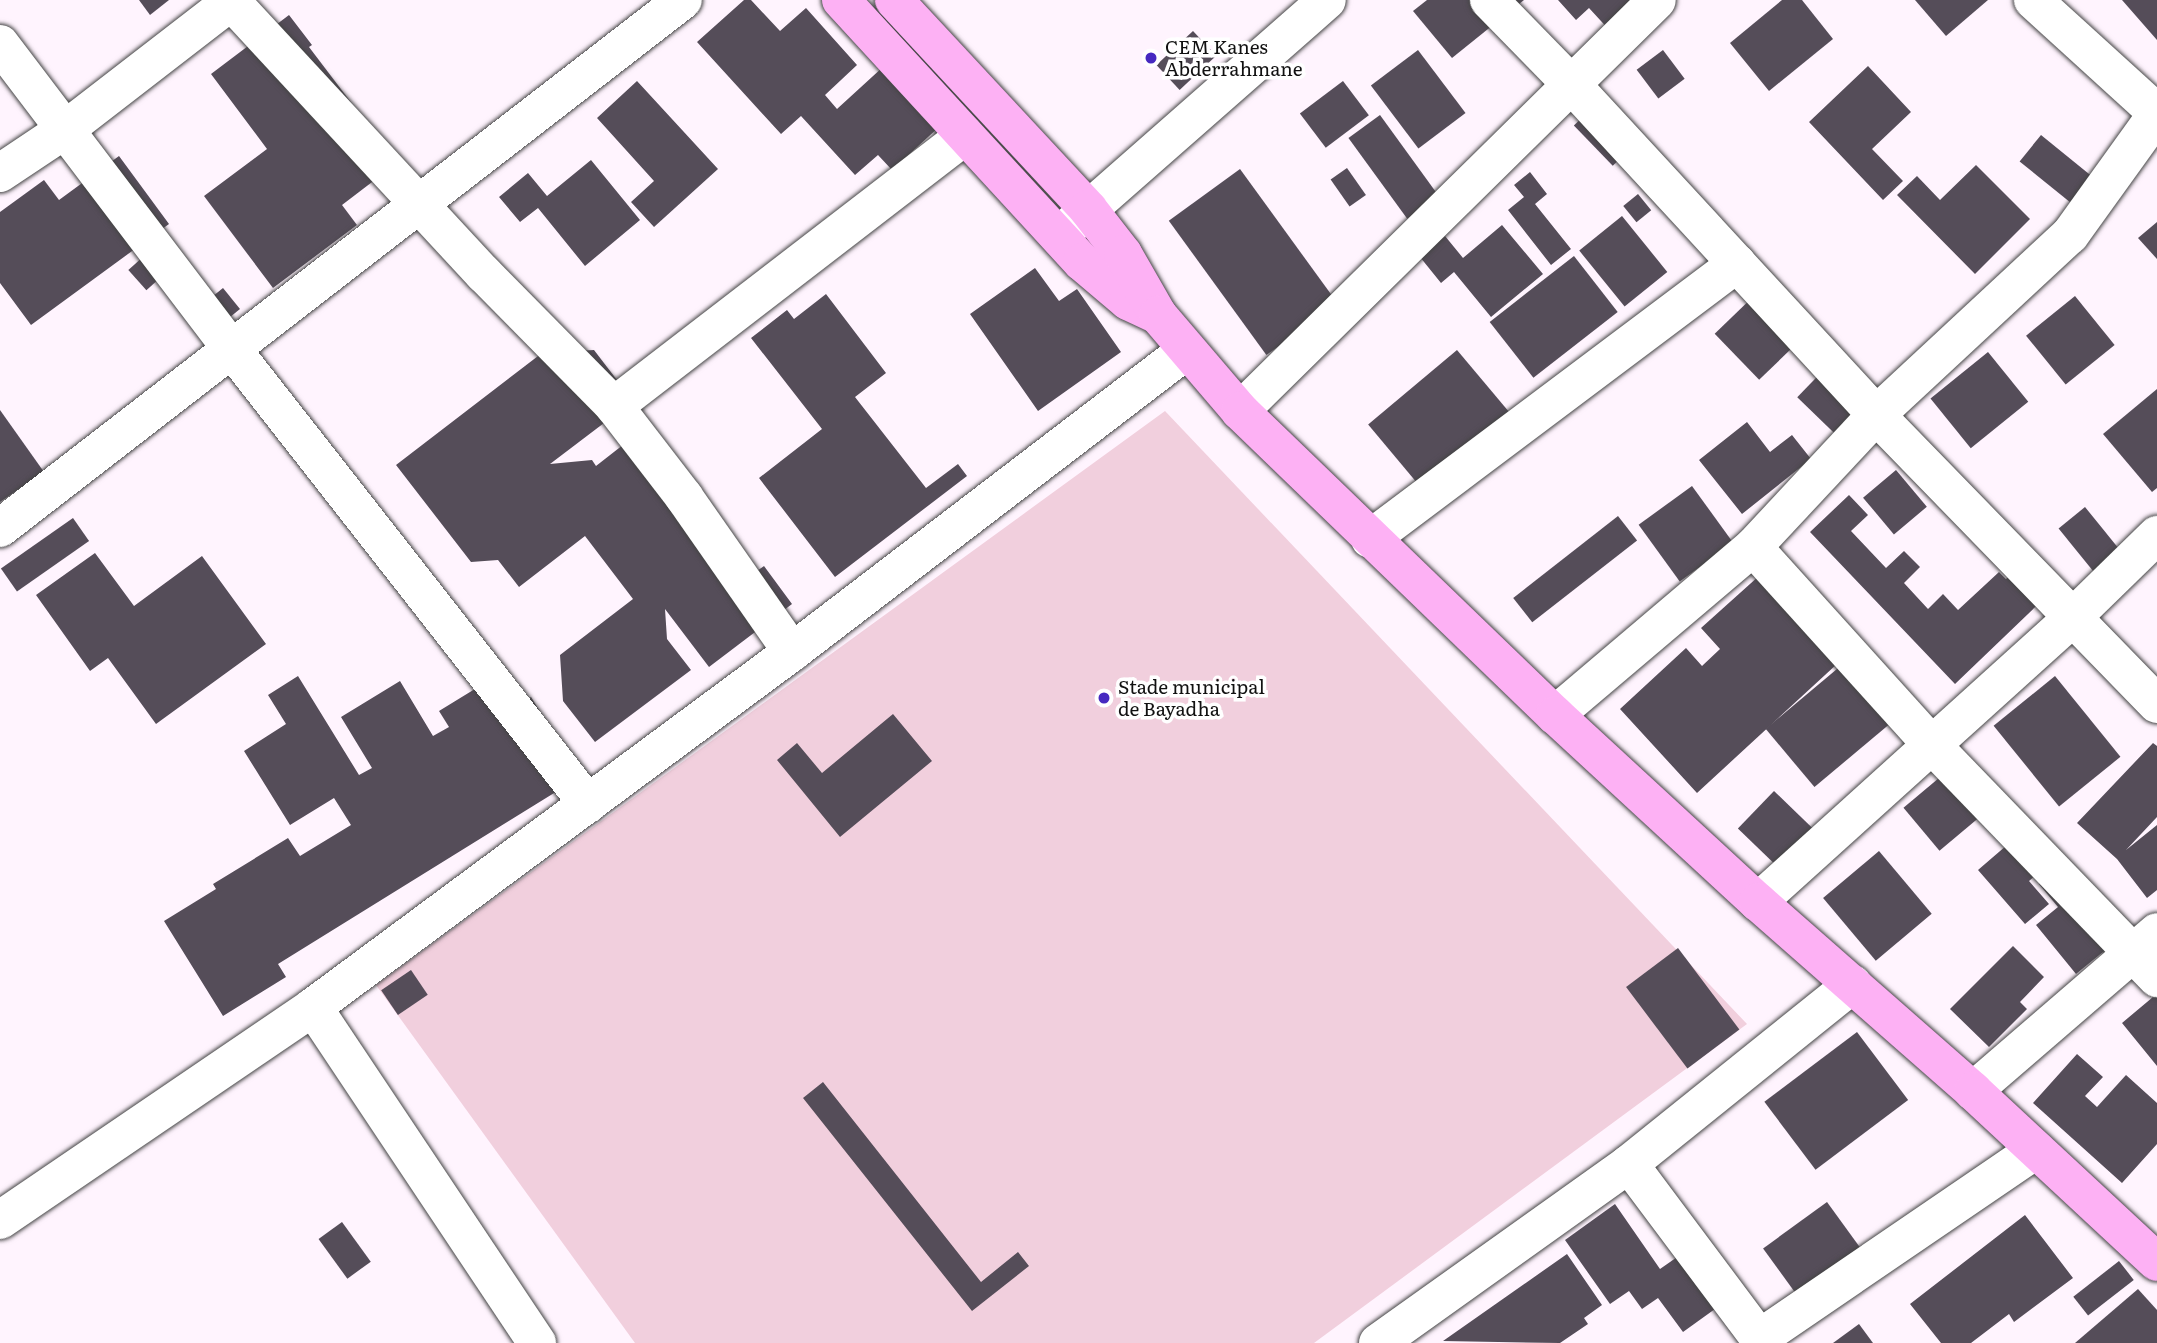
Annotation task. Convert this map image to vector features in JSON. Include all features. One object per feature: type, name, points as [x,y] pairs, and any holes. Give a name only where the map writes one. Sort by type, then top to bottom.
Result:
[{"type":"main road","points":[[841,0],[1057,237],[1103,282],[1128,301],[1158,315]]},
{"type":"main road","points":[[894,0],[1088,209],[1124,254],[1158,315],[1240,411],[1555,715],[1758,902],[1973,1091],[2157,1262]]},
{"type":"street","points":[[0,173],[66,129],[231,0],[420,205],[614,406],[684,497],[792,652]]},
{"type":"street","points":[[0,528],[682,0]]},
{"type":"street","points":[[1057,237],[1327,0]]},
{"type":"street","points":[[1489,0],[1572,85],[1876,415],[2157,704]]},
{"type":"street","points":[[1240,411],[1657,0]]},
{"type":"street","points":[[1555,715],[1753,547],[1876,415],[2070,235],[2157,113],[2033,0]]},
{"type":"street","points":[[0,44],[231,348],[588,804]]},
{"type":"street","points":[[614,406],[965,136]]},
{"type":"street","points":[[1370,539],[1737,263]]},
{"type":"street","points":[[0,1220],[313,1007],[792,652],[1187,351]]},
{"type":"street","points":[[1758,902],[1930,743],[2072,618],[2157,535]]},
{"type":"street","points":[[1753,547],[1930,743],[2149,955],[1973,1091]]},
{"type":"street","points":[[1378,1343],[1629,1164],[1853,984]]},
{"type":"street","points":[[313,1007],[537,1343]]},
{"type":"street","points":[[1629,1164],[1762,1341],[2036,1150]]},
{"type":"shaded area","name":"Stade municipal de Bayadha","points":[[1165,411],[1747,1024],[1314,1343],[635,1343],[376,985]]},
{"type":"building","points":[[139,0],[169,0],[150,15]]},
{"type":"building","points":[[744,0],[751,0],[780,31],[806,8],[857,65],[825,95],[837,109],[884,66],[939,127],[892,170],[878,155],[855,175],[801,116],[781,134],[697,42]]},
{"type":"building","points":[[1427,0],[1524,0],[1452,58],[1413,11]]},
{"type":"building","points":[[1558,0],[1648,0],[1612,33],[1589,8],[1576,20]]},
{"type":"building","points":[[1782,0],[1802,0],[1833,39],[1769,91],[1730,43]]},
{"type":"building","points":[[1915,0],[1988,0],[1946,36]]},
{"type":"building","points":[[2122,0],[2157,0],[2157,40]]},
{"type":"building","points":[[289,15],[312,45],[309,47],[397,163],[342,205],[357,225],[273,288],[204,196],[267,149],[211,74]]},
{"type":"building","points":[[1193,31],[1216,56],[1180,90],[1156,65]]},
{"type":"building","points":[[1418,50],[1466,113],[1418,149],[1371,86]]},
{"type":"building","points":[[1663,50],[1685,79],[1658,99],[1637,70]]},
{"type":"building","points":[[1868,66],[1911,112],[1872,149],[1903,181],[1883,200],[1809,122]]},
{"type":"building","points":[[637,81],[718,169],[654,227],[631,202],[654,181],[597,118]]},
{"type":"building","points":[[1343,81],[1369,115],[1326,148],[1300,113]]},
{"type":"building","points":[[1594,106],[1633,146],[1613,166],[1574,125]]},
{"type":"building","points":[[1380,115],[1439,196],[1407,219],[1348,138]]},
{"type":"building","points":[[2041,135],[2092,176],[2070,202],[2020,161]]},
{"type":"building","points":[[119,156],[169,224],[31,325],[0,283],[0,212],[44,180],[59,200]]},
{"type":"building","points":[[591,160],[640,220],[585,266],[538,208],[520,222],[499,197],[528,173],[547,196]]},
{"type":"building","points":[[1976,165],[2030,219],[1975,274],[1897,195],[1917,176],[1940,200]]},
{"type":"building","points":[[1347,168],[1366,195],[1350,207],[1331,179]]},
{"type":"building","points":[[1240,169],[1338,303],[1266,355],[1169,221]]},
{"type":"building","points":[[1530,172],[1547,194],[1535,204],[1571,249],[1551,265],[1508,210],[1524,197],[1514,185]]},
{"type":"building","points":[[1638,194],[1651,210],[1636,222],[1623,206]]},
{"type":"building","points":[[1622,216],[1667,272],[1625,307],[1579,251]]},
{"type":"building","points":[[2157,222],[2157,259],[2138,238]]},
{"type":"building","points":[[1502,225],[1543,274],[1491,317],[1454,272],[1441,283],[1420,257],[1445,236],[1463,258]]},
{"type":"building","points":[[164,238],[182,258],[146,290],[128,270]]},
{"type":"building","points":[[1574,256],[1618,312],[1533,378],[1490,322]]},
{"type":"building","points":[[1035,268],[1059,301],[1077,289],[1121,352],[1038,411],[970,314]]},
{"type":"building","points":[[223,288],[240,309],[205,337],[188,316]]},
{"type":"building","points":[[1760,290],[1804,336],[1759,380],[1715,334]]},
{"type":"building","points":[[826,294],[886,373],[855,397],[926,488],[958,464],[967,476],[835,577],[759,478],[822,429],[751,338],[787,310],[794,319]]},
{"type":"building","points":[[2075,296],[2115,345],[2066,385],[2026,336]]},
{"type":"building","points":[[594,350],[633,401],[550,464],[592,460],[596,466],[628,441],[750,576],[764,566],[792,604],[709,667],[665,609],[667,639],[691,670],[595,742],[563,701],[560,655],[633,599],[585,536],[519,587],[498,560],[471,562],[396,465],[542,353]]},
{"type":"building","points":[[1457,350],[1511,414],[1422,489],[1368,425]]},
{"type":"building","points":[[1841,352],[1888,397],[1844,442],[1797,397]]},
{"type":"building","points":[[1988,352],[2028,402],[1971,448],[1930,399]]},
{"type":"building","points":[[2157,389],[2157,488],[2152,492],[2103,434]]},
{"type":"building","points":[[0,410],[44,472],[0,502]]},
{"type":"building","points":[[1747,422],[1770,452],[1792,435],[1811,459],[1742,514],[1699,460]]},
{"type":"building","points":[[1896,470],[1927,507],[1894,534],[1863,498]]},
{"type":"building","points":[[1692,486],[1733,543],[1680,581],[1639,525]]},
{"type":"building","points":[[1849,495],[1868,515],[1851,531],[1886,568],[1904,551],[1920,567],[1904,583],[1928,609],[1943,594],[1958,610],[1999,572],[2006,579],[2029,558],[2056,587],[1955,684],[1810,532]]},
{"type":"building","points":[[2085,507],[2122,553],[2096,574],[2059,528]]},
{"type":"building","points":[[1618,516],[1637,540],[1532,622],[1513,598]]},
{"type":"building","points":[[73,518],[89,541],[17,591],[1,568]]},
{"type":"building","points":[[95,553],[134,606],[202,556],[266,644],[156,724],[108,658],[90,671],[36,595]]},
{"type":"building","points":[[1760,575],[1850,652],[1697,793],[1620,709],[1686,648],[1702,666],[1720,649],[1701,628]]},
{"type":"building","points":[[1856,653],[1905,711],[1814,787],[1766,729]]},
{"type":"building","points":[[501,673],[520,704],[531,697],[580,777],[278,964],[286,977],[223,1016],[164,921],[216,889],[213,884],[288,838],[300,856],[351,825],[334,798],[290,825],[244,751],[286,724],[268,695],[298,676],[359,775],[372,768],[341,717],[400,681],[433,736],[449,727],[439,711]]},
{"type":"building","points":[[2055,676],[2120,757],[2059,807],[1994,726]]},
{"type":"building","points":[[893,714],[932,761],[840,837],[777,760],[797,743],[822,773]]},
{"type":"building","points":[[2153,743],[2157,746],[2157,817],[2126,850],[2157,825],[2157,890],[2147,898],[2117,859],[2077,823]]},
{"type":"building","points":[[1964,757],[2000,800],[1939,851],[1903,808]]},
{"type":"building","points":[[1774,791],[1813,829],[1777,866],[1738,828]]},
{"type":"building","points":[[2021,833],[2049,864],[2029,881],[2049,904],[2025,924],[1978,870]]},
{"type":"building","points":[[1879,851],[1932,914],[1876,961],[1823,898]]},
{"type":"building","points":[[2066,862],[2125,934],[2076,974],[2036,925],[2058,907],[2039,884]]},
{"type":"building","points":[[2013,946],[2044,977],[2020,1002],[2027,1009],[1989,1047],[1950,1009]]},
{"type":"building","points":[[1678,948],[1739,1029],[1687,1069],[1626,987]]},
{"type":"building","points":[[411,970],[428,995],[398,1015],[381,990]]},
{"type":"building","points":[[2157,976],[2157,1066],[2122,1023],[2153,997],[2144,987]]},
{"type":"building","points":[[1857,1032],[1908,1100],[1816,1170],[1764,1102]]},
{"type":"building","points":[[2077,1054],[2103,1077],[2085,1096],[2097,1107],[2126,1075],[2157,1103],[2157,1144],[2122,1183],[2033,1103]]},
{"type":"building","points":[[823,1082],[981,1282],[1018,1252],[1029,1266],[972,1311],[803,1098]]},
{"type":"building","points":[[1827,1202],[1866,1256],[1802,1303],[1763,1248]]},
{"type":"building","points":[[1615,1204],[1660,1269],[1703,1239],[1733,1296],[1683,1332],[1658,1298],[1642,1309],[1629,1291],[1610,1304],[1565,1240]]},
{"type":"building","points":[[2025,1215],[2073,1278],[2014,1322],[2009,1314],[1971,1343],[1941,1343],[1910,1304]]},
{"type":"building","points":[[342,1222],[371,1262],[347,1279],[319,1239]]},
{"type":"building","points":[[1567,1254],[1602,1305],[1584,1318],[1588,1324],[1560,1343],[1443,1341]]},
{"type":"building","points":[[2119,1261],[2134,1280],[2088,1316],[2073,1297]]},
{"type":"building","points":[[2138,1289],[2157,1310],[2157,1343],[2075,1343]]},
{"type":"building","points":[[1859,1324],[1873,1343],[1833,1343]]},
{"type":"place","name":"CEM Kanes Abderrahmane","points":[[1151,58]]},
{"type":"place","name":"Stade municipal de Bayadha","points":[[1104,698]]}]
